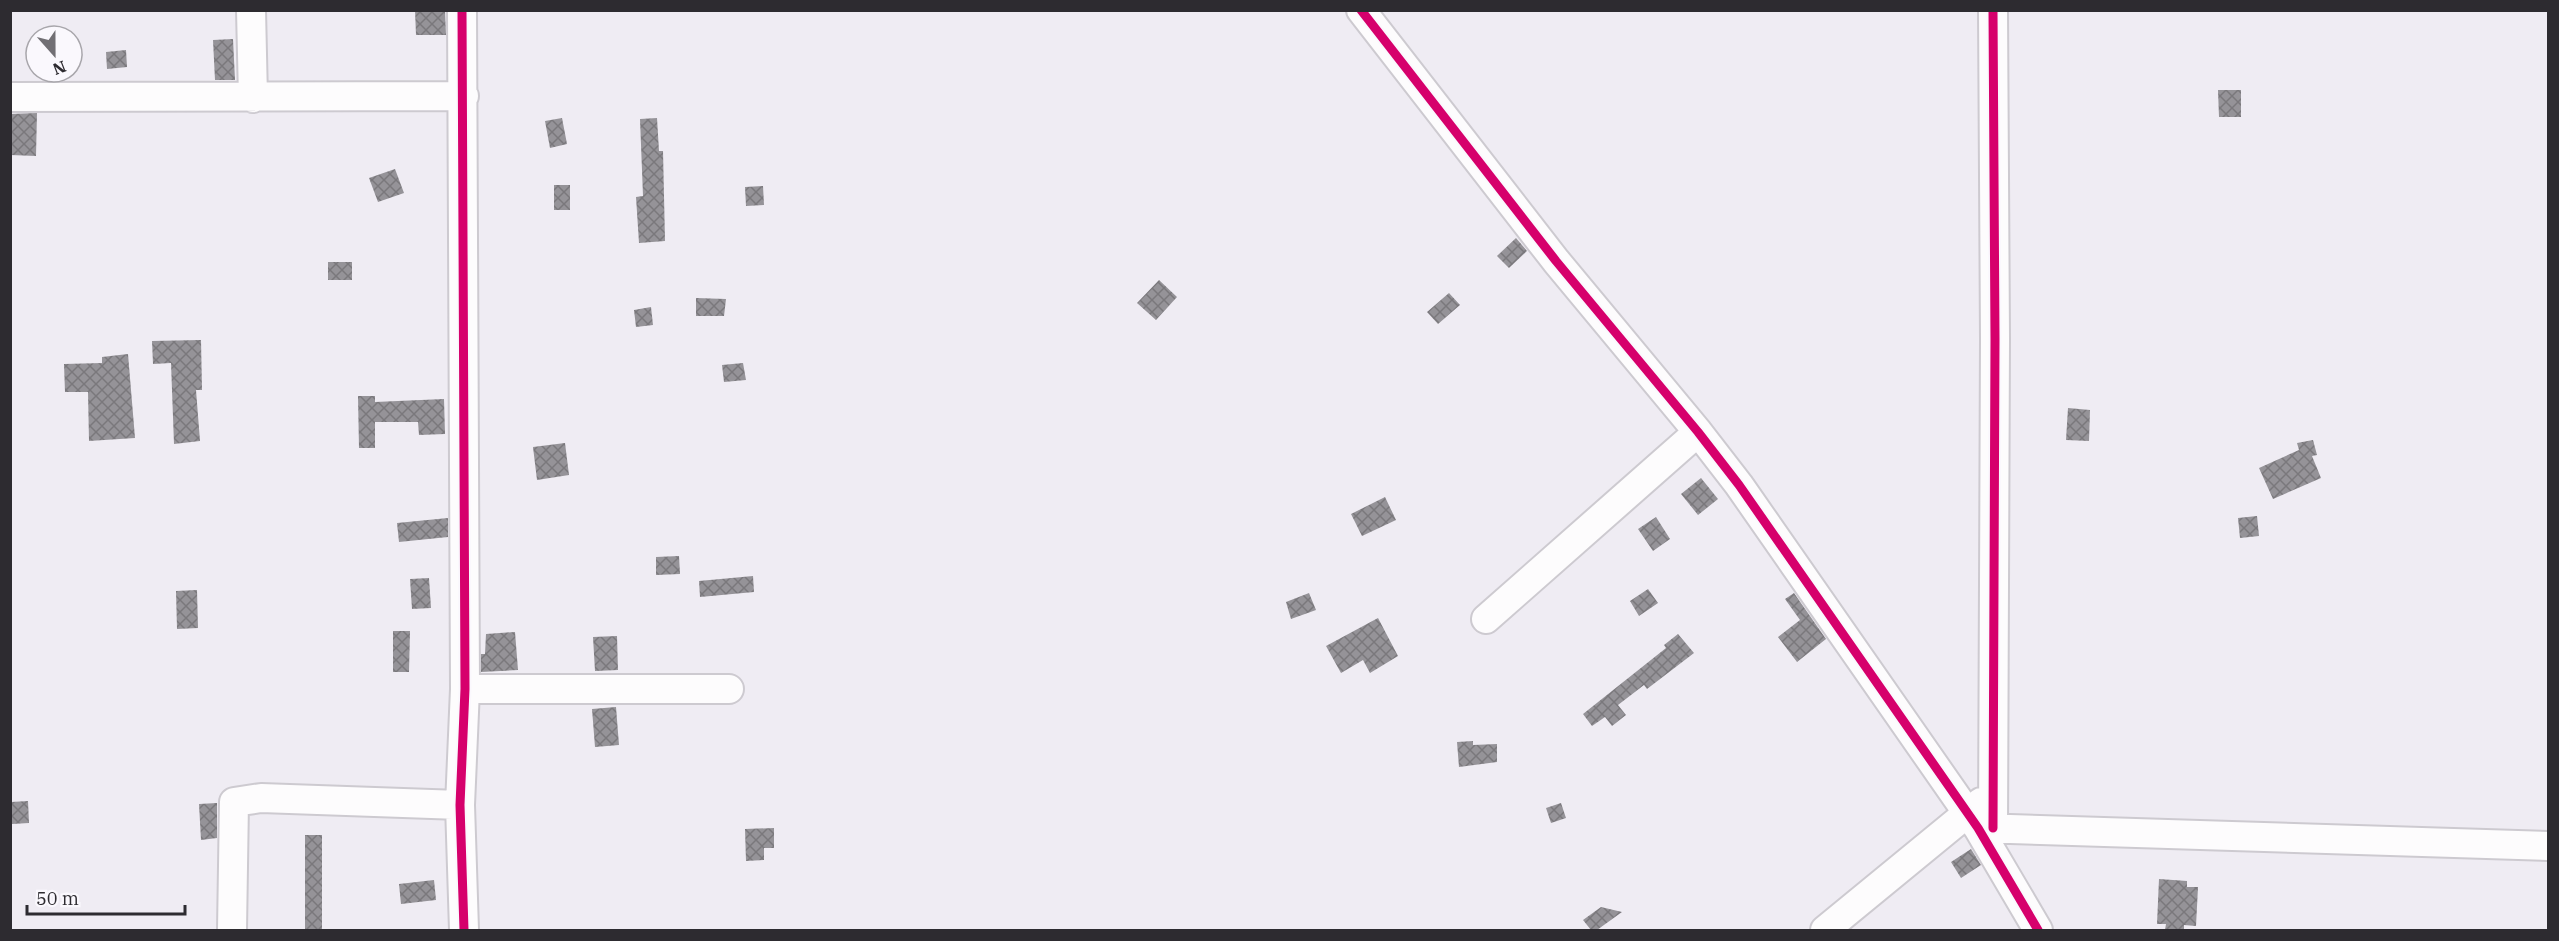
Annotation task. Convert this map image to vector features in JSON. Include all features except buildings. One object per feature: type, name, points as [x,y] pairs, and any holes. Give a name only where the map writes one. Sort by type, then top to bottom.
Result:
[{"type":"street","points":[[251,10],[253,98]]},
{"type":"street","points":[[462,10],[465,689],[460,805],[464,930]]},
{"type":"street","points":[[1361,10],[1556,261],[1739,485],[1979,823],[2038,930]]},
{"type":"street","points":[[1825,930],[1979,823],[1993,794],[1995,351],[1993,10]]},
{"type":"street","points":[[10,97],[464,96]]},
{"type":"street","points":[[1486,619],[1698,432]]},
{"type":"street","points":[[465,689],[729,689]]},
{"type":"street","points":[[232,930],[234,802],[261,798],[460,805]]},
{"type":"street","points":[[1979,823],[2548,846]]},
{"type":"cycle path","points":[[462,10],[465,689],[460,805],[464,930]]},
{"type":"cycle path","points":[[1361,10],[1556,261],[1739,485],[1978,828],[2038,930]]},
{"type":"cycle path","points":[[1993,10],[1995,339],[1993,828]]}]
